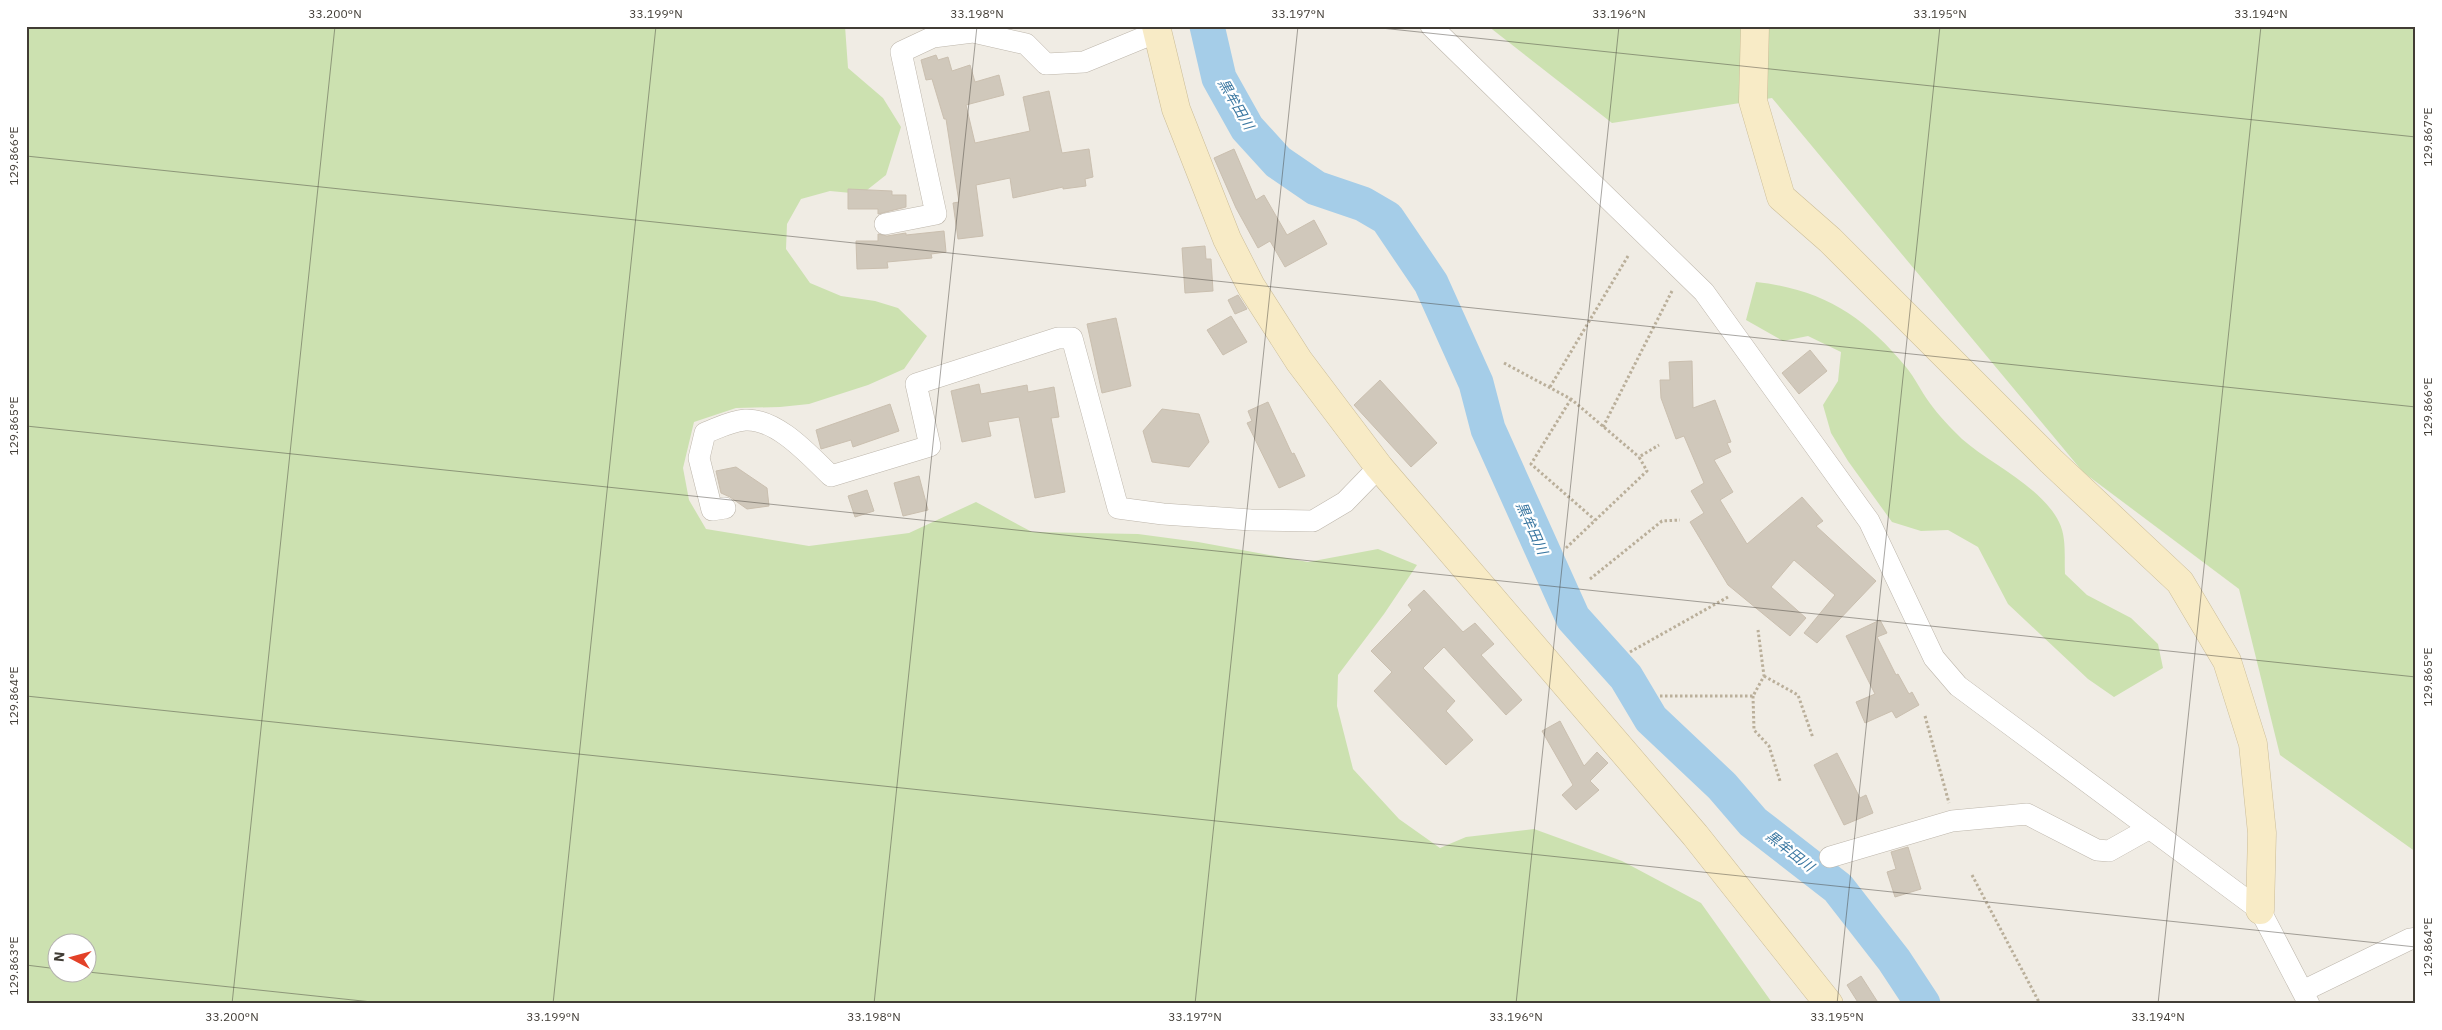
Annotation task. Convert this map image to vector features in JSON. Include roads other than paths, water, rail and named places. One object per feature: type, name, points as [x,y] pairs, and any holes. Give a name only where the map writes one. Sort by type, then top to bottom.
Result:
[{"type":"street","points":[[1431,26],[1704,292],[1869,521],[1934,658],[1958,686],[2260,910],[2306,997],[2410,939],[2416,938]]},
{"type":"street","points":[[1754,26],[1753,101],[1781,197],[1830,240],[2051,461],[2180,582],[2227,661],[2253,744],[2262,833],[2260,910]]},
{"type":"street","points":[[885,224],[936,214],[901,52],[933,37],[973,32],[1026,44],[1046,64],[1084,62],[1156,29],[1176,109],[1227,239],[1251,286],[1298,361],[1379,467],[1694,835],[1829,1004]]},
{"type":"street","points":[[725,508],[712,510],[699,458],[705,433],[730,423],[746,420],[761,422],[791,438],[831,476],[930,446],[916,384],[1058,338],[1072,338],[1118,508],[1183,516],[1312,521],[1345,502],[1379,467]]},
{"type":"street","points":[[1830,857],[1952,821],[2027,814],[2098,850],[2109,851],[2150,828]]},
{"type":"waterway","name":"黒牟田川","points":[[1207,26],[1219,78],[1247,128],[1278,162],[1316,188],[1363,204],[1387,218],[1431,283],[1476,383],[1488,429],[1573,618],[1626,677],[1651,719],[1722,786],[1753,822],[1838,888],[1894,960],[1923,1004]]}]
